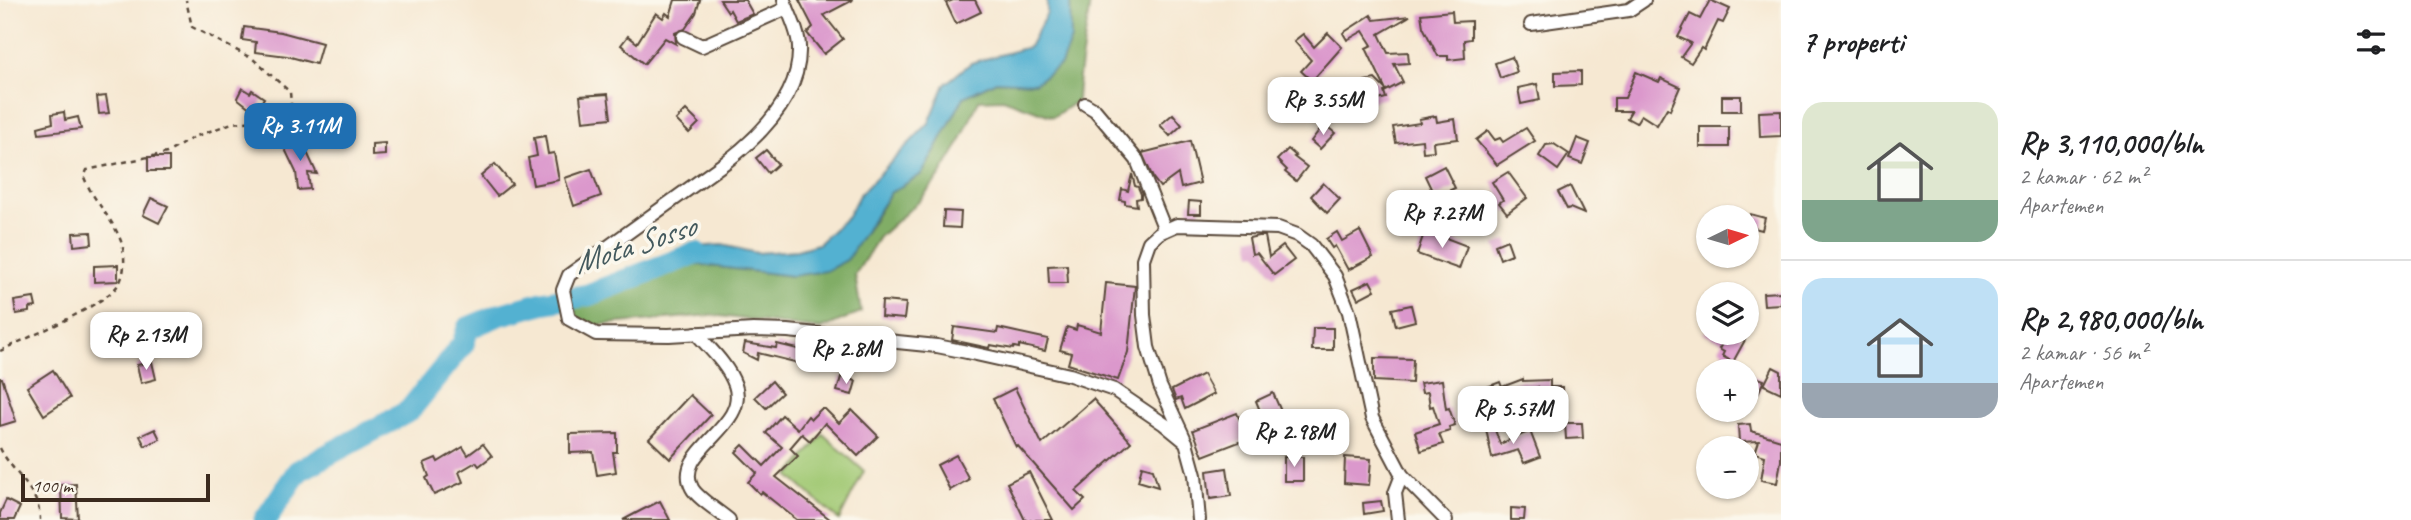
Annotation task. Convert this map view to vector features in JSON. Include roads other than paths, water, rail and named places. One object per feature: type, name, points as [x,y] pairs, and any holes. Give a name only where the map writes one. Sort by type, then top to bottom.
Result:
[{"type":"street","points":[[1531,24],[1629,10],[1644,0]]},
{"type":"street","points":[[683,37],[702,46],[786,4],[799,44],[798,66],[791,86],[773,118],[741,150],[569,275],[563,290],[569,319],[596,334],[669,335],[788,331],[937,346],[1070,375],[1114,390],[1186,442]]},
{"type":"street","points":[[1085,104],[1095,110],[1137,160],[1165,230]]},
{"type":"street","points":[[1199,520],[1195,475],[1186,442],[1160,386],[1148,347],[1144,315],[1143,259],[1149,242],[1177,225],[1278,228],[1297,235],[1311,246],[1335,276],[1344,296],[1372,418],[1402,475],[1446,520]]},
{"type":"street","points":[[696,333],[726,367],[736,387],[737,403],[732,416],[692,461],[688,476],[692,490],[729,520]]},
{"type":"street","points":[[1398,520],[1395,493],[1402,475]]},
{"type":"water","points":[[1047,0],[1070,0],[1071,39],[1061,64],[1035,83],[996,81],[964,97],[922,174],[890,193],[847,260],[826,271],[792,276],[693,264],[650,262],[680,248],[722,245],[757,253],[797,250],[818,244],[848,216],[859,195],[929,123],[945,84],[971,63],[1029,47],[1047,13]]},
{"type":"waterway","name":"Mota Sosso","points":[[265,520],[298,471],[409,411],[463,344],[468,328],[499,315],[542,303],[588,295],[696,253]]}]
